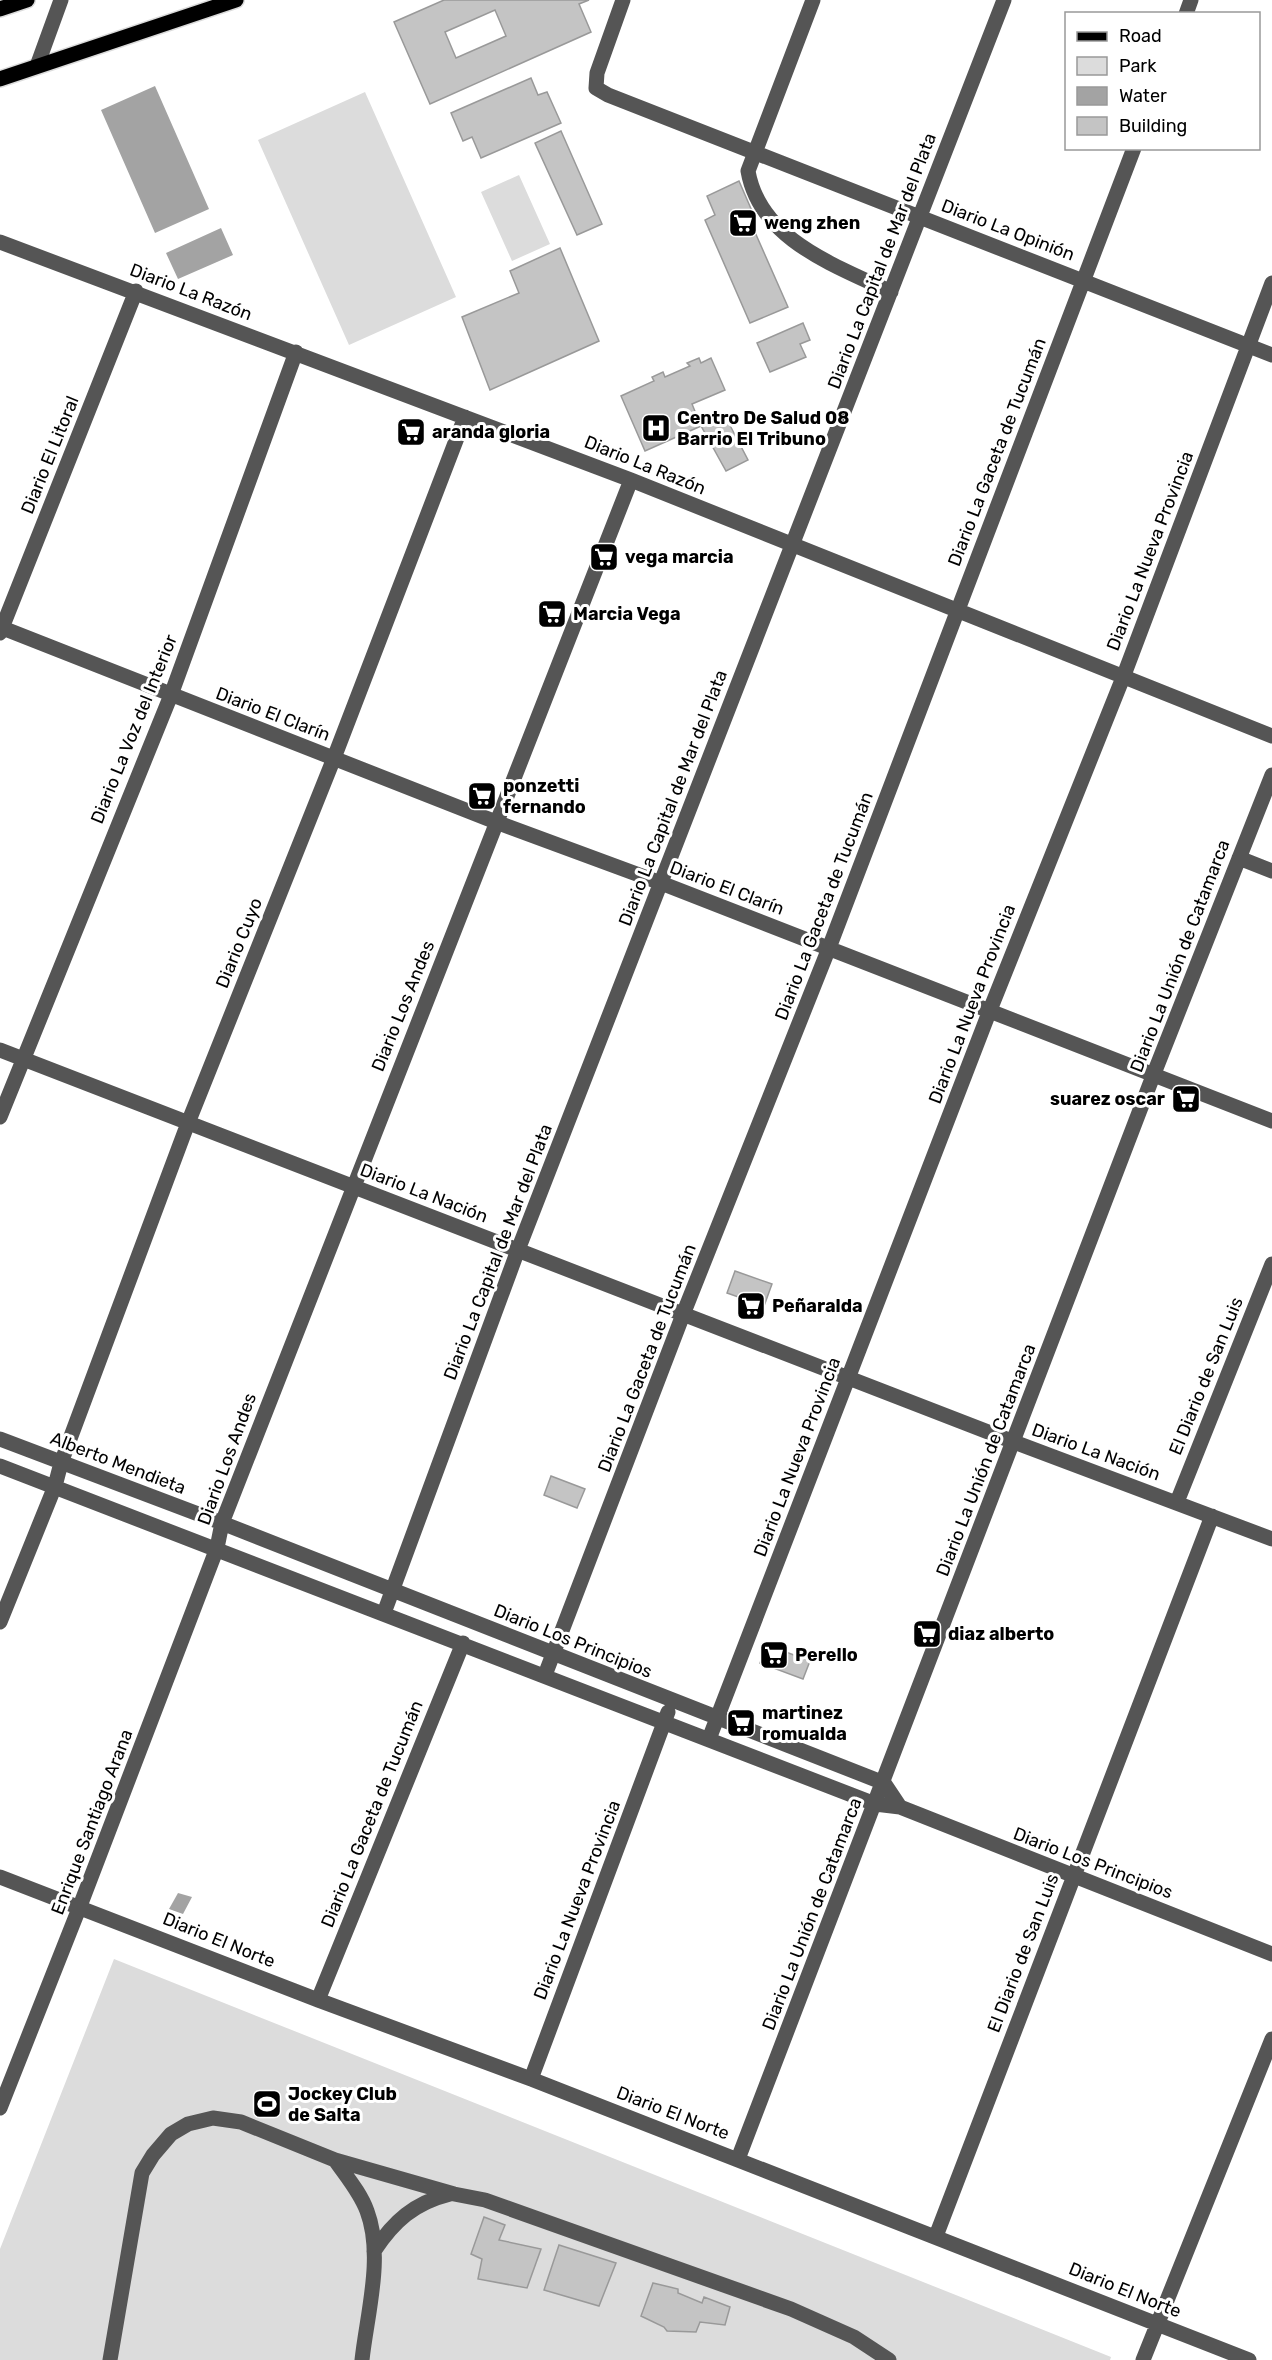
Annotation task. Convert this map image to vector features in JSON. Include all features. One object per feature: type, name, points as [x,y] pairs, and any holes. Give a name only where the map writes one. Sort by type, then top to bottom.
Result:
[{"type":"main road","points":[[0,9],[27,0]]},
{"type":"main road","points":[[0,79],[236,0]]},
{"type":"street","points":[[37,66],[61,0]]},
{"type":"street","name":"Diario La Opinión","points":[[623,0],[597,73],[597,88],[608,95],[756,151],[1272,355]]},
{"type":"street","points":[[813,0],[748,171],[751,188],[778,227],[794,243],[891,292]]},
{"type":"street","name":"Diario La Capital de Mar del Plata","points":[[384,1613],[518,1250],[1004,0]]},
{"type":"street","name":"Diario La Gaceta de Tucumán","points":[[545,1675],[555,1655],[684,1312],[829,948],[1133,150]]},
{"type":"street","name":"Diario La Razón","points":[[0,242],[136,291],[631,480],[1272,736]]},
{"type":"street","name":"Diario La Nueva Provincia","points":[[709,1739],[990,1010],[1124,675],[1272,283]]},
{"type":"street","name":"Diario El Litoral","points":[[1,629],[136,291]]},
{"type":"street","name":"Diario La Voz del Interior","points":[[0,1117],[171,695],[296,352]]},
{"type":"street","name":"Diario Cuyo","points":[[0,1622],[55,1486],[61,1463],[188,1123],[334,758],[465,417]]},
{"type":"street","name":"Diario Los Andes","points":[[217,1548],[222,1523],[352,1186],[631,480]]},
{"type":"street","name":"Diario El Clarín","points":[[1,629],[1272,1121]]},
{"type":"street","name":"Diario La Unión de Catamarca","points":[[738,2159],[1272,775]]},
{"type":"street","points":[[1239,858],[1272,871]]},
{"type":"street","name":"Diario La Nación","points":[[0,1050],[684,1312],[1014,1442],[1272,1539]]},
{"type":"street","name":"El Diario de San Luis","points":[[1177,1502],[1272,1264]]},
{"type":"street","name":"Alberto Mendieta","points":[[0,1439],[222,1523]]},
{"type":"street","points":[[0,1466],[217,1548]]},
{"type":"street","name":"El Diario de San Luis","points":[[936,2236],[1072,1876],[1212,1516]]},
{"type":"street","name":"Diario Los Principios","points":[[222,1523],[884,1783]]},
{"type":"street","name":"Diario Los Principios","points":[[217,1548],[875,1804],[900,1807],[1272,1954]]},
{"type":"street","name":"Enrique Santiago Arana","points":[[0,2108],[217,1548]]},
{"type":"street","name":"Diario La Gaceta de Tucumán","points":[[318,2000],[463,1643]]},
{"type":"street","name":"Diario La Nueva Provincia","points":[[531,2079],[665,1722],[671,1700]]},
{"type":"street","points":[[884,1783],[900,1807]]},
{"type":"street","name":"Diario El Norte","points":[[0,1877],[738,2159],[1249,2360]]},
{"type":"street","points":[[1143,2360],[1272,2039]]},
{"type":"street","points":[[110,2360],[142,2173],[171,2134],[188,2124],[213,2118],[241,2122],[335,2160],[454,2194],[485,2199],[791,2308],[854,2337],[890,2360]]},
{"type":"street","points":[[335,2160],[366,2209],[372,2227],[374,2251],[362,2360]]},
{"type":"street","points":[[374,2251],[387,2231],[411,2209],[432,2199],[454,2194]]},
{"type":"green space","points":[[365,92],[456,297],[349,345],[258,140]]},
{"type":"green space","points":[[519,175],[550,244],[512,261],[481,192]]},
{"type":"green space","name":"Jockey Club de Salta","points":[[114,1959],[1111,2357],[1110,2360],[0,2360],[0,2249]]},
{"type":"water","points":[[155,86],[209,209],[155,233],[101,110]]},
{"type":"water","points":[[221,228],[233,255],[178,279],[166,253]]},
{"type":"water","points":[[178,1893],[192,1897],[183,1914],[169,1909]]},
{"type":"building","points":[[444,0],[589,0],[579,4],[591,32],[430,104],[394,22]],"holes":[[[495,10],[506,36],[456,58],[445,32]]]},
{"type":"building","points":[[531,78],[538,95],[547,92],[561,123],[481,158],[472,137],[463,141],[451,113]]},
{"type":"building","points":[[561,131],[602,224],[577,235],[535,143]]},
{"type":"building","points":[[739,181],[755,218],[750,221],[788,307],[750,323],[705,220],[715,215],[707,196]]},
{"type":"building","points":[[560,248],[599,341],[490,390],[462,317],[519,293],[510,271]]},
{"type":"building","points":[[803,323],[810,340],[800,344],[806,357],[770,372],[757,343]]},
{"type":"building","points":[[699,358],[701,363],[711,358],[725,390],[692,404],[701,426],[645,451],[621,396],[654,381],[652,377],[663,372],[665,377],[690,366],[687,363]]},
{"type":"building","points":[[723,412],[748,460],[726,471],[700,424]]},
{"type":"building","points":[[735,1271],[772,1284],[764,1306],[727,1293]]},
{"type":"building","points":[[551,1476],[585,1489],[577,1508],[544,1495]]},
{"type":"building","points":[[767,1645],[810,1661],[803,1679],[760,1663]]},
{"type":"building","points":[[484,2217],[505,2225],[499,2240],[541,2249],[527,2288],[478,2279],[482,2259],[471,2254]]},
{"type":"building","points":[[559,2245],[616,2263],[599,2306],[544,2290]]},
{"type":"building","points":[[653,2283],[678,2289],[678,2293],[702,2303],[704,2297],[730,2307],[725,2325],[700,2322],[696,2332],[667,2331],[664,2327],[641,2316]]},
{"type":"place","name":"weng zhen","points":[[743,223]]},
{"type":"place","name":"Centro De Salud 08 Barrio El Tribuno","points":[[656,428]]},
{"type":"place","name":"aranda gloria","points":[[411,432]]},
{"type":"place","name":"vega marcia","points":[[604,557]]},
{"type":"place","name":"Marcia Vega","points":[[552,614]]},
{"type":"place","name":"ponzetti fernando","points":[[482,796]]},
{"type":"place","name":"suarez oscar","points":[[1186,1099]]},
{"type":"place","name":"Peñaralda","points":[[751,1306]]},
{"type":"place","name":"diaz alberto","points":[[927,1634]]},
{"type":"place","name":"Perello","points":[[774,1655]]},
{"type":"place","name":"martinez romualda","points":[[741,1723]]},
{"type":"place","name":"Jockey Club de Salta","points":[[267,2104]]}]
